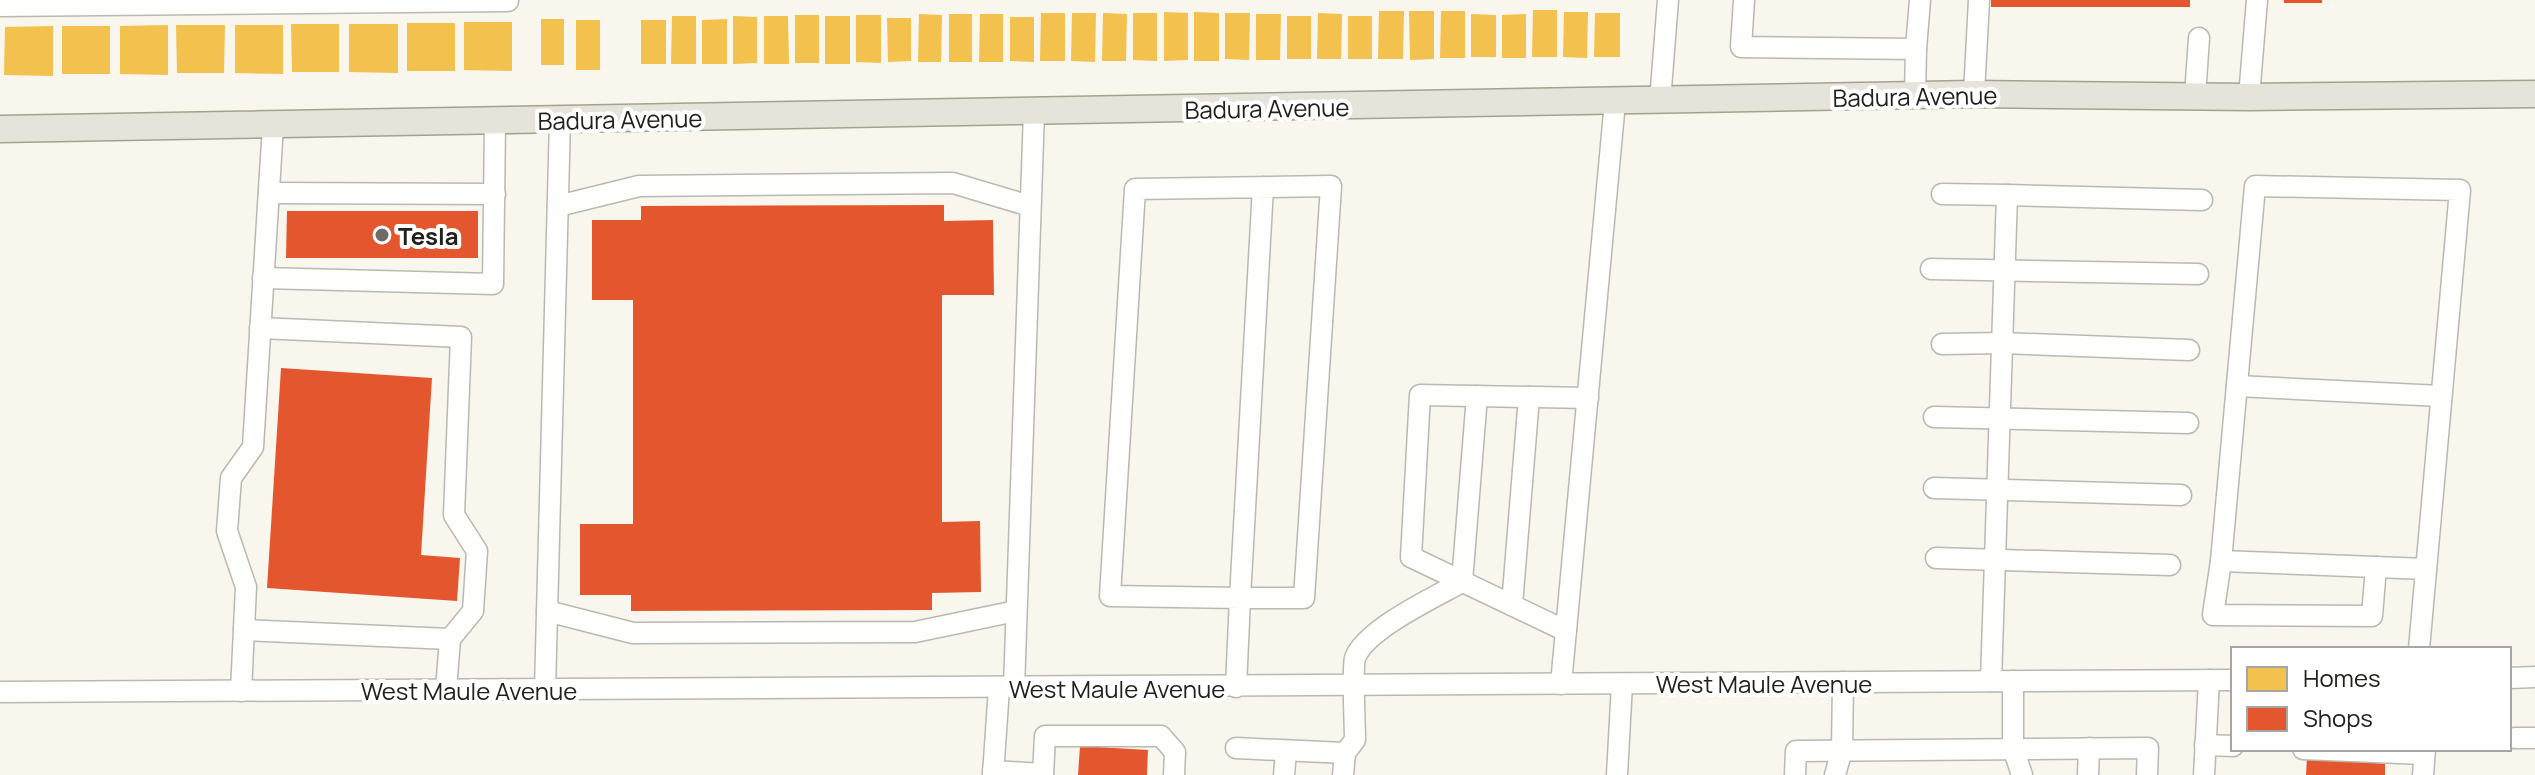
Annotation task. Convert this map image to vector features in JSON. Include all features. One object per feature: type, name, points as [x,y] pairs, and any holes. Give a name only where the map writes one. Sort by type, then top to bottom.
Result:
[{"type":"main road","name":"Badura Avenue","points":[[0,129],[1974,94],[2249,97],[2535,94]]},
{"type":"street","points":[[1660,101],[1668,0]]},
{"type":"street","points":[[1744,0],[1741,47],[1916,49]]},
{"type":"street","points":[[1915,95],[1920,0]]},
{"type":"street","points":[[1974,94],[1979,0]]},
{"type":"street","points":[[2249,97],[2257,0]]},
{"type":"street","points":[[0,6],[508,1]]},
{"type":"street","points":[[2195,96],[2199,38]]},
{"type":"street","points":[[1561,684],[1615,102]]},
{"type":"street","points":[[1034,112],[1016,611],[993,773],[1043,774],[1045,736],[1161,736],[1175,752],[1174,775]]},
{"type":"street","points":[[545,689],[560,120]]},
{"type":"street","points":[[263,278],[493,284],[495,121]]},
{"type":"street","points":[[241,691],[246,587],[227,531],[231,478],[253,447],[273,125]]},
{"type":"street","points":[[558,206],[639,186],[953,183],[1030,206]]},
{"type":"street","points":[[1331,186],[1304,598],[1240,598],[1110,596],[1135,189],[1331,186]]},
{"type":"street","points":[[2376,567],[2372,616],[2213,615],[2221,561],[2255,186],[2460,190],[2419,647]]},
{"type":"street","points":[[1236,687],[1263,187]]},
{"type":"street","points":[[269,193],[495,194]]},
{"type":"street","points":[[1942,194],[2202,200]]},
{"type":"street","points":[[1991,681],[2007,195]]},
{"type":"street","points":[[1931,269],[2198,274]]},
{"type":"street","points":[[260,328],[461,337],[454,515],[477,551],[473,611],[450,639],[446,690]]},
{"type":"street","points":[[1942,344],[2002,343],[2189,350]]},
{"type":"street","points":[[2237,386],[2441,396]]},
{"type":"street","points":[[1566,631],[1411,557],[1420,395],[1588,398]]},
{"type":"street","points":[[1462,582],[1477,396]]},
{"type":"street","points":[[1512,605],[1529,397]]},
{"type":"street","points":[[1934,417],[2188,423]]},
{"type":"street","points":[[1934,488],[2181,495]]},
{"type":"street","points":[[1936,558],[2170,565]]},
{"type":"street","points":[[2221,561],[2426,569]]},
{"type":"street","points":[[1343,775],[1345,753],[1355,740],[1355,659],[1365,643],[1391,622],[1462,582]]},
{"type":"street","points":[[547,611],[633,633],[696,633],[915,632],[1016,611]]},
{"type":"street","points":[[244,630],[450,639]]},
{"type":"street","points":[[2511,678],[2535,677]]},
{"type":"street","points":[[2204,775],[2209,680]]},
{"type":"street","name":"West Maule Avenue","points":[[0,692],[2231,680]]},
{"type":"street","points":[[2013,681],[2013,748],[2022,775]]},
{"type":"street","points":[[1835,775],[1842,750],[1843,682]]},
{"type":"street","points":[[1617,775],[1622,684]]},
{"type":"street","points":[[2205,745],[2231,746]]},
{"type":"street","points":[[1236,748],[1345,753]]},
{"type":"street","points":[[2088,775],[2089,748]]},
{"type":"street","points":[[1795,775],[1796,751],[2148,748],[2147,775]]},
{"type":"street","points":[[2327,751],[2424,759]]},
{"type":"street","points":[[1284,775],[1286,752]]},
{"type":"building: Homes","points":[[1533,10],[1557,10],[1557,57],[1532,57]]},
{"type":"building: Homes","points":[[1379,11],[1404,11],[1403,59],[1378,59]]},
{"type":"building: Homes","points":[[1409,11],[1434,11],[1434,59],[1410,60]]},
{"type":"building: Homes","points":[[1441,11],[1465,11],[1465,58],[1440,58]]},
{"type":"building: Homes","points":[[1164,12],[1188,13],[1188,60],[1164,61]]},
{"type":"building: Homes","points":[[1194,12],[1219,13],[1219,61],[1194,61]]},
{"type":"building: Homes","points":[[1564,12],[1588,12],[1587,58],[1563,57]]},
{"type":"building: Homes","points":[[1041,13],[1065,13],[1065,61],[1040,61]]},
{"type":"building: Homes","points":[[1072,13],[1096,13],[1095,62],[1071,61]]},
{"type":"building: Homes","points":[[1103,13],[1127,14],[1126,61],[1102,61]]},
{"type":"building: Homes","points":[[1133,13],[1157,13],[1157,61],[1133,60]]},
{"type":"building: Homes","points":[[1225,13],[1250,13],[1249,60],[1225,59]]},
{"type":"building: Homes","points":[[1318,13],[1342,14],[1341,59],[1317,59]]},
{"type":"building: Homes","points":[[1595,13],[1620,13],[1620,57],[1594,57]]},
{"type":"building: Homes","points":[[919,14],[942,15],[941,62],[918,62]]},
{"type":"building: Homes","points":[[949,14],[972,14],[972,62],[949,62]]},
{"type":"building: Homes","points":[[980,14],[1003,14],[1003,62],[979,62]]},
{"type":"building: Homes","points":[[1256,14],[1281,14],[1280,60],[1256,60]]},
{"type":"building: Homes","points":[[1471,14],[1496,15],[1496,57],[1471,57]]},
{"type":"building: Homes","points":[[1526,14],[1526,58],[1502,58],[1502,15]]},
{"type":"building: Homes","points":[[795,15],[819,15],[819,63],[795,63]]},
{"type":"building: Homes","points":[[856,15],[881,15],[881,63],[856,62]]},
{"type":"building: Homes","points":[[672,16],[696,16],[696,64],[671,64]]},
{"type":"building: Homes","points":[[733,16],[757,17],[757,63],[733,64]]},
{"type":"building: Homes","points":[[764,16],[788,16],[789,64],[764,64]]},
{"type":"building: Homes","points":[[825,16],[850,16],[850,64],[825,64]]},
{"type":"building: Homes","points":[[1287,16],[1311,16],[1311,59],[1287,59]]},
{"type":"building: Homes","points":[[1348,16],[1372,16],[1372,59],[1348,59]]},
{"type":"building: Homes","points":[[1010,17],[1034,17],[1034,62],[1010,61]]},
{"type":"building: Homes","points":[[887,18],[911,18],[911,61],[888,62]]},
{"type":"building: Homes","points":[[541,19],[564,19],[564,65],[541,65]]},
{"type":"building: Homes","points":[[727,19],[727,64],[702,64],[702,20]]},
{"type":"building: Homes","points":[[576,20],[600,20],[600,70],[576,70]]},
{"type":"building: Homes","points":[[641,20],[666,20],[666,64],[641,64]]},
{"type":"building: Homes","points":[[464,22],[512,22],[512,71],[464,70]]},
{"type":"building: Homes","points":[[407,23],[455,23],[455,71],[407,71]]},
{"type":"building: Homes","points":[[291,24],[339,24],[339,72],[292,72]]},
{"type":"building: Homes","points":[[349,24],[398,24],[398,73],[349,72]]},
{"type":"building: Homes","points":[[168,25],[168,75],[120,74],[120,26]]},
{"type":"building: Homes","points":[[176,25],[225,25],[224,73],[177,73]]},
{"type":"building: Homes","points":[[235,25],[283,25],[283,74],[235,73]]},
{"type":"building: Homes","points":[[53,26],[53,76],[4,75],[5,27]]},
{"type":"building: Homes","points":[[62,26],[110,26],[110,74],[62,74]]},
{"type":"building: Shops","points":[[1991,0],[2190,0],[2190,7],[1991,7]]},
{"type":"building: Shops","points":[[2284,0],[2322,0],[2322,3],[2284,3]]},
{"type":"building: Shops","points":[[944,205],[944,221],[993,220],[994,295],[942,295],[942,522],[980,521],[981,592],[932,593],[932,610],[631,611],[631,595],[580,595],[580,524],[633,524],[633,300],[592,300],[592,220],[641,220],[641,206]]},
{"type":"building: Shops","name":"Tesla","points":[[287,211],[478,211],[478,258],[286,258]]},
{"type":"building: Shops","points":[[281,368],[432,378],[421,555],[460,558],[457,601],[267,588]]},
{"type":"building: Shops","points":[[1080,746],[1148,750],[1147,775],[1078,775]]},
{"type":"building: Shops","points":[[2307,757],[2385,764],[2385,775],[2306,775]]},
{"type":"place","name":"Tesla","points":[[382,235]]}]
